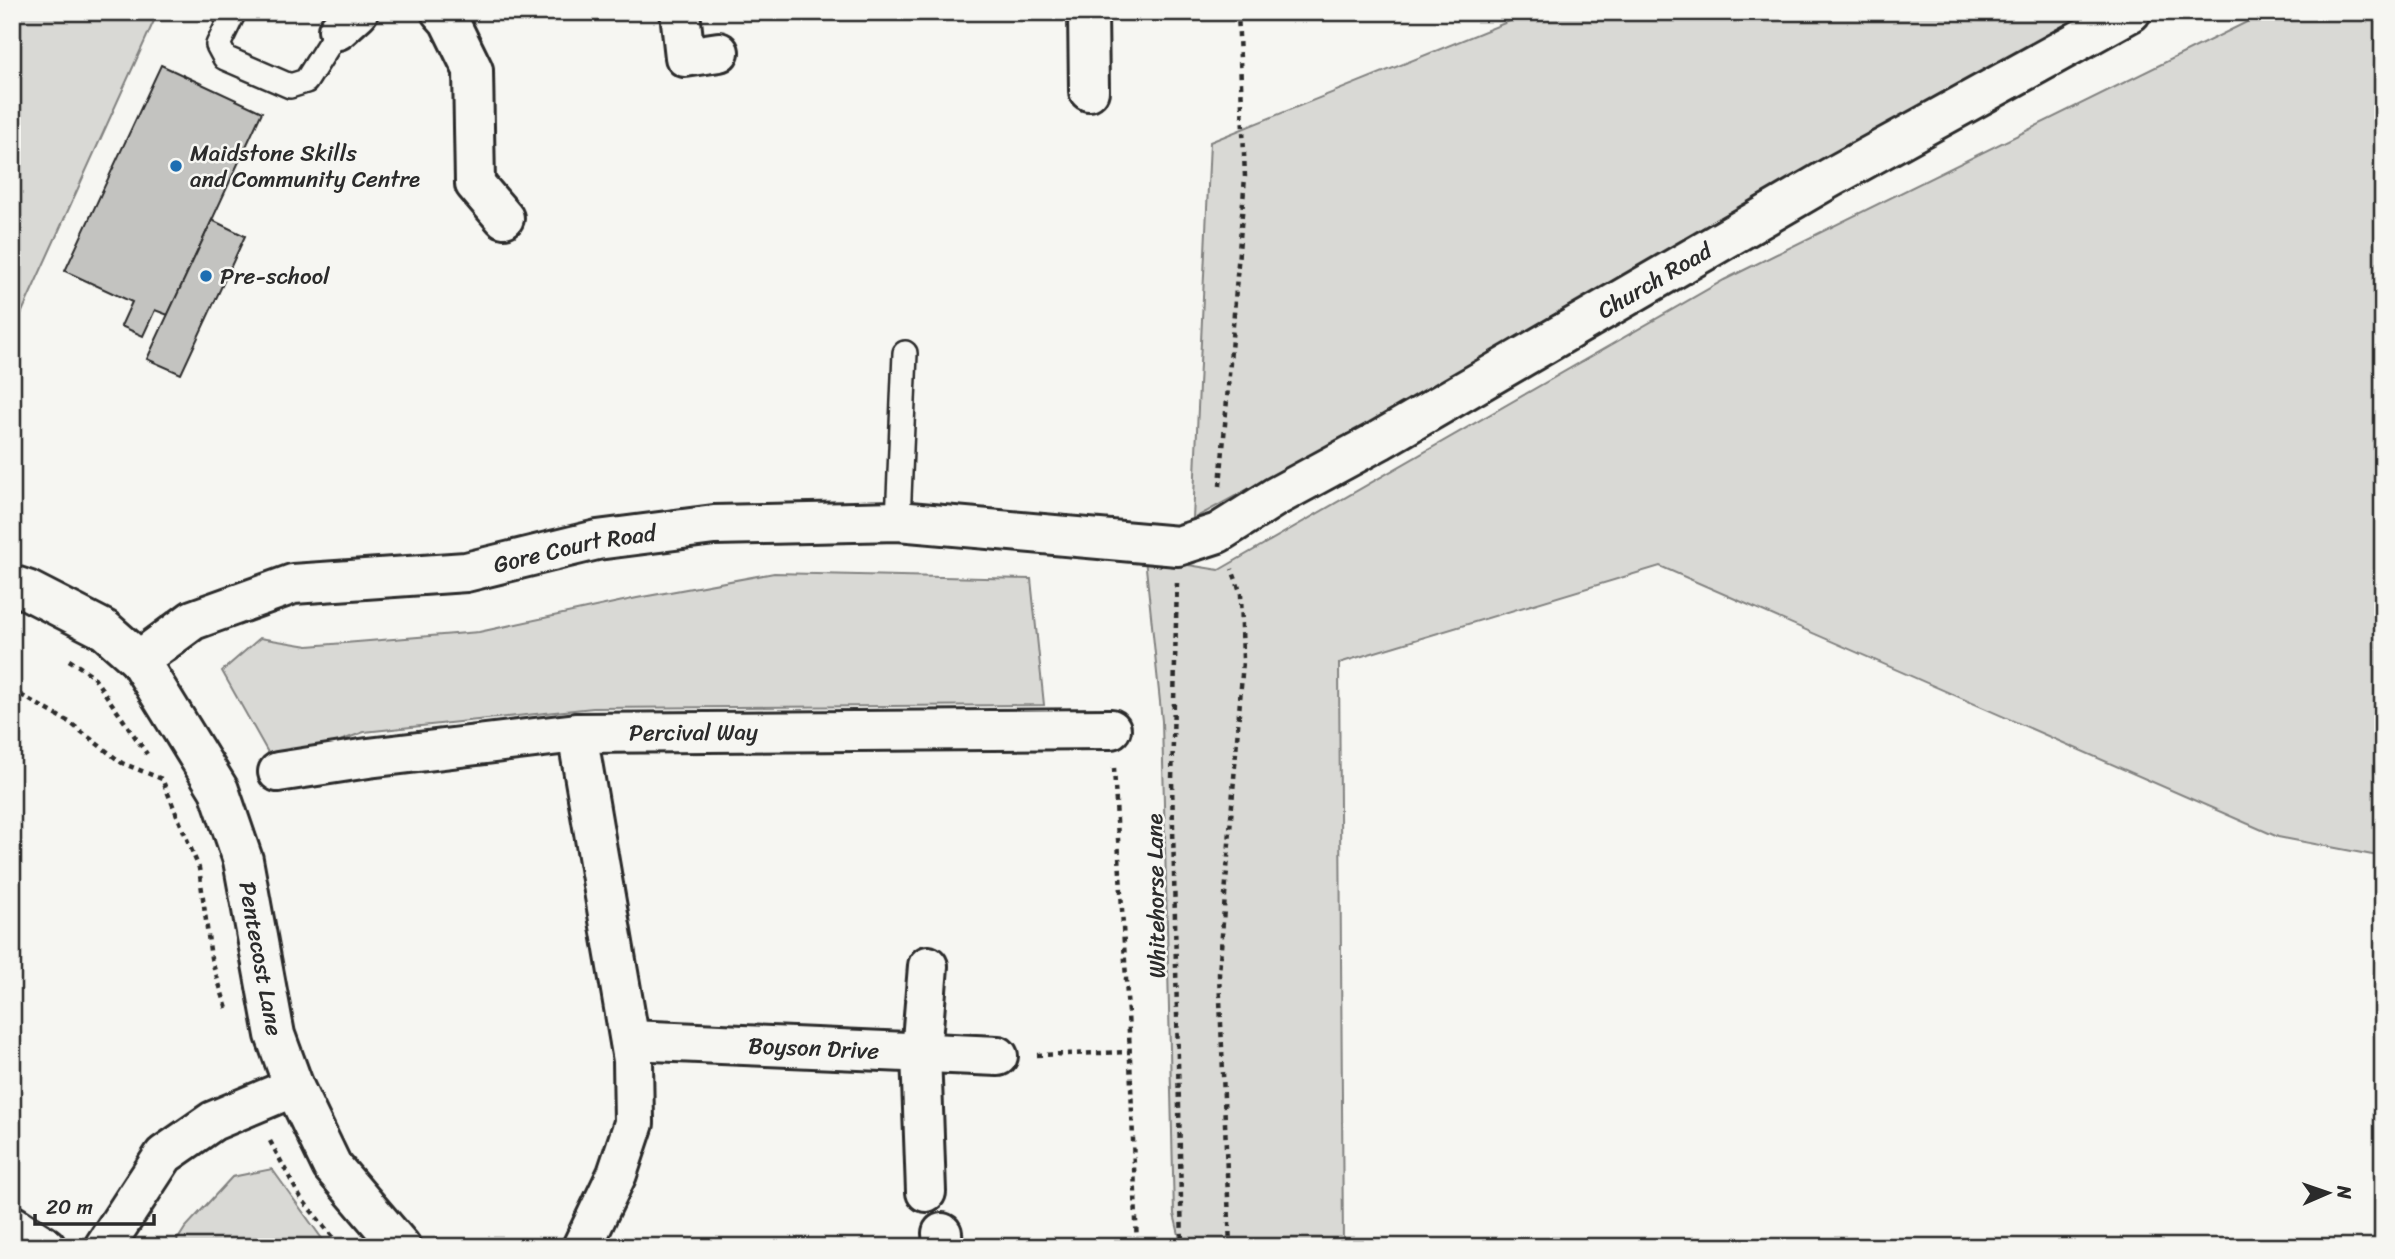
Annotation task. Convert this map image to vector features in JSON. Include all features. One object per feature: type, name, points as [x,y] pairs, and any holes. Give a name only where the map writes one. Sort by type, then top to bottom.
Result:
[{"type":"street","points":[[441,12],[449,22],[473,70],[475,184],[504,218]]},
{"type":"street","points":[[680,12],[685,57],[719,52]]},
{"type":"street","points":[[1088,12],[1088,91]]},
{"type":"street","name":"Church Road","points":[[1178,546],[1218,533],[1275,497],[1380,440],[1830,178],[2131,12]]},
{"type":"street","name":"Gore Court Road","points":[[139,660],[193,620],[293,584],[466,572],[597,540],[715,525],[898,521],[1178,546]]},
{"type":"street","points":[[12,585],[105,630],[139,660]]},
{"type":"street","name":"Pentecost Lane","points":[[139,660],[219,790],[243,860],[275,1035],[295,1087],[332,1166],[401,1247]]},
{"type":"street","name":"Percival Way","points":[[278,772],[368,758],[577,733],[1111,729]]},
{"type":"street","points":[[577,733],[633,1060],[634,1123],[617,1174],[582,1247]]},
{"type":"street","points":[[926,1192],[921,1053],[928,966]]},
{"type":"street","name":"Boyson Drive","points":[[630,1040],[998,1056]]},
{"type":"street","points":[[104,1247],[164,1155],[213,1121],[295,1087]]},
{"type":"street","points":[[12,1225],[46,1247]]},
{"type":"lane","points":[[234,12],[218,45],[225,58],[290,86],[306,81],[348,21]]},
{"type":"lane","points":[[898,521],[905,353]]},
{"type":"path","points":[[1230,1247],[1219,974],[1243,661],[1241,594],[1218,533],[1245,177],[1238,12]]},
{"type":"path","name":"Whitehorse Lane","points":[[1178,546],[1172,780],[1182,1247]]},
{"type":"path","points":[[62,655],[92,675],[152,763]]},
{"type":"path","points":[[12,690],[69,722],[122,763],[162,779]]},
{"type":"path","points":[[1111,729],[1120,849],[1137,1247]]},
{"type":"path","points":[[157,771],[200,868],[211,958],[229,1016]]},
{"type":"path","points":[[998,1056],[1130,1052]]},
{"type":"shaded area","points":[[12,12],[158,12],[12,334]]},
{"type":"shaded area","points":[[1532,12],[2125,12],[1193,519],[1210,142]]},
{"type":"shaded area","points":[[2267,12],[2383,12],[2383,857],[2278,837],[1660,566],[1339,663],[1343,1247],[1182,1247],[1174,1214],[1162,721],[1145,558],[1219,570],[1724,280]]},
{"type":"shaded area","points":[[774,573],[1031,579],[1044,705],[593,708],[364,732],[275,765],[222,671],[260,638],[308,646],[479,632],[637,598]]},
{"type":"shaded area","points":[[272,1169],[328,1247],[173,1247],[185,1228],[232,1177]]},
{"type":"building","name":"Maidstone Skills and Community Centre","points":[[161,65],[262,112],[168,315],[155,310],[143,336],[121,326],[132,302],[65,271]]},
{"type":"building","name":"Pre-school","points":[[212,220],[245,236],[181,374],[147,359]]},
{"type":"place","name":"Maidstone Skills and Community Centre","points":[[176,166]]},
{"type":"place","name":"Pre-school","points":[[206,276]]}]
